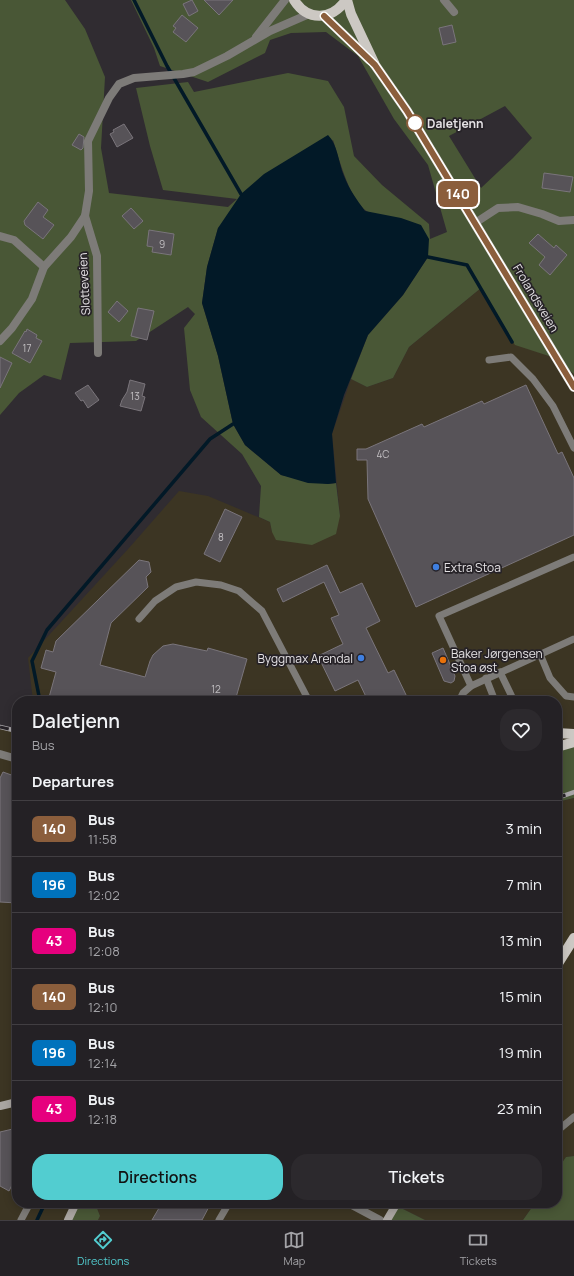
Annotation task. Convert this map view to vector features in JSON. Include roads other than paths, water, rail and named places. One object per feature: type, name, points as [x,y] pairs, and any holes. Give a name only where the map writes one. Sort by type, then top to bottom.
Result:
[{"type":"main road","points":[[294,0],[302,10],[316,16],[324,16],[333,13],[347,0]]},
{"type":"main road","name":"Frolandsveien","points":[[347,0],[351,14],[375,65],[407,111],[574,387]]},
{"type":"main road","name":"Frolandsveien","points":[[324,16],[375,65]]},
{"type":"main road","points":[[562,733],[574,734]]},
{"type":"main road","points":[[562,746],[574,742]]},
{"type":"main road","points":[[562,957],[574,938]]},
{"type":"street","name":"Slotteveien","points":[[253,40],[278,11],[285,0]]},
{"type":"street","points":[[444,0],[454,12]]},
{"type":"street","name":"Slotteveien","points":[[0,341],[12,328],[32,299],[44,267],[71,237],[85,216],[89,191],[88,141],[109,98],[119,84],[134,78],[194,72],[227,56],[253,40],[309,14]]},
{"type":"street","points":[[475,223],[498,208],[518,207],[559,220],[574,220]]},
{"type":"street","name":"Slotteveien","points":[[85,216],[97,256],[98,353]]},
{"type":"street","points":[[0,236],[14,240],[44,267]]},
{"type":"street","points":[[0,754],[12,758]]},
{"type":"street","points":[[0,1106],[12,1103]]},
{"type":"street","points":[[68,1220],[74,1208]]},
{"type":"street","points":[[357,1208],[380,1220]]},
{"type":"street","points":[[387,1220],[394,1208]]},
{"type":"lane","points":[[489,360],[511,357],[533,379],[553,406],[574,448]]},
{"type":"lane","points":[[471,686],[439,616],[574,557]]},
{"type":"lane","points":[[139,618],[155,601],[176,587],[196,582],[221,585],[239,591],[262,611],[306,696]]},
{"type":"lane","points":[[461,696],[463,692],[471,686],[486,678],[574,639]]},
{"type":"lane","points":[[540,654],[550,678],[566,696],[574,697]]},
{"type":"lane","points":[[500,672],[512,696]]},
{"type":"lane","points":[[486,678],[493,696]]},
{"type":"lane","points":[[562,1127],[574,1117]]},
{"type":"lane","points":[[21,1220],[27,1208]]},
{"type":"lane","points":[[219,1220],[226,1208]]},
{"type":"water","points":[[328,135],[336,149],[346,181],[365,211],[401,218],[421,225],[429,239],[428,257],[403,295],[368,335],[344,395],[332,434],[336,483],[328,484],[308,483],[281,475],[245,445],[233,424],[218,356],[202,303],[207,267],[218,228],[241,194],[264,174]]},
{"type":"waterway","points":[[134,0],[167,66],[241,194]]},
{"type":"waterway","points":[[428,257],[467,265],[512,342]]},
{"type":"waterway","points":[[39,696],[32,661],[47,630],[210,439],[233,424]]},
{"type":"waterway","points":[[37,1220],[43,1208]]},
{"type":"railway","points":[[0,727],[12,730]]},
{"type":"railway","points":[[562,796],[574,792]]},
{"type":"place","name":"Daletjenn","points":[[415,123]]},
{"type":"place","name":"Extra Stoa","points":[[436,567]]},
{"type":"place","name":"Byggmax Arendal","points":[[361,658]]},
{"type":"place","name":"Baker Jørgensen Stoa øst","points":[[443,660]]}]
